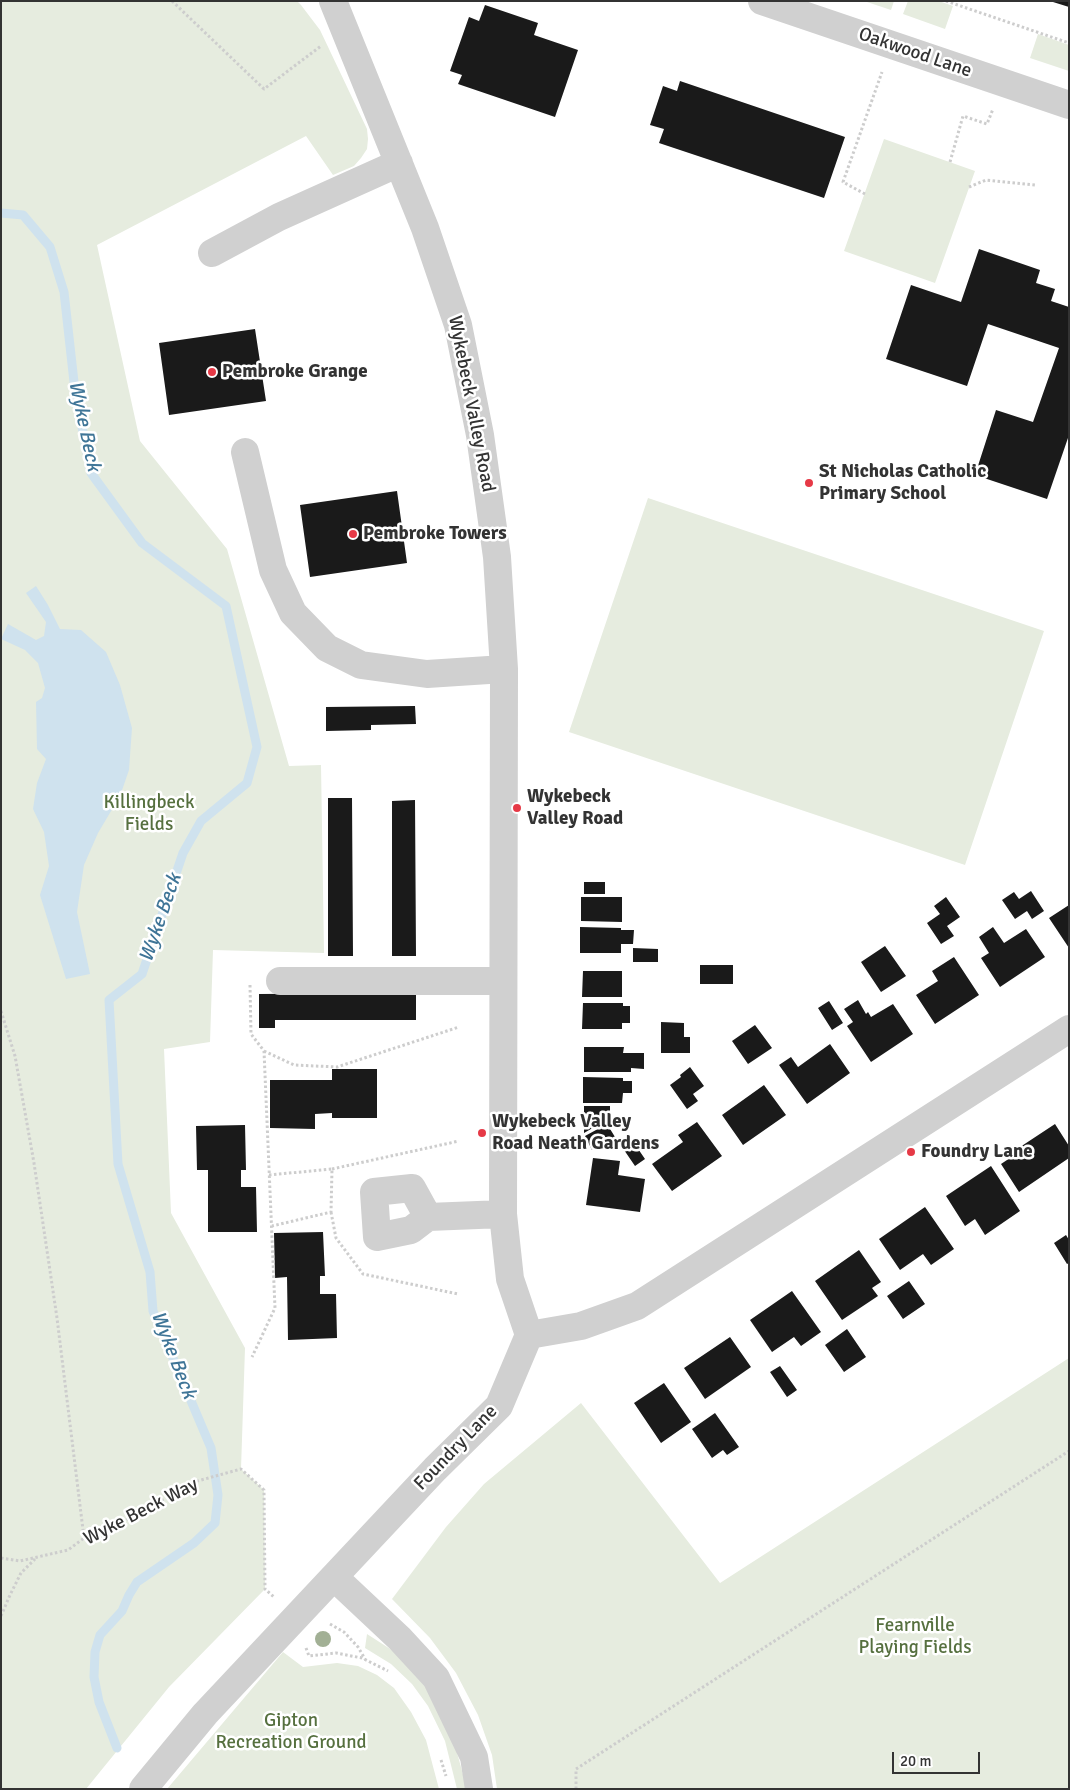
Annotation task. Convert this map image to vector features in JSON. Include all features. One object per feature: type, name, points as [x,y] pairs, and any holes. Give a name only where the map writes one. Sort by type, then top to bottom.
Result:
[{"type":"street","name":"Wykebeck Valley Road","points":[[333,1],[426,228],[458,325],[480,435],[497,557],[504,669],[503,1214],[510,1279],[529,1335]]},
{"type":"street","name":"Oakwood Lane","points":[[762,1],[1069,105]]},
{"type":"street","points":[[212,253],[279,217],[399,164]]},
{"type":"street","points":[[245,452],[274,570],[293,613],[328,648],[361,665],[427,674],[504,669]]},
{"type":"street","points":[[280,981],[503,982]]},
{"type":"street","points":[[529,1335],[581,1326],[637,1306],[1069,1029]]},
{"type":"street","points":[[428,1218],[503,1214]]},
{"type":"street","name":"Foundry Lane","points":[[144,1789],[205,1714],[435,1469],[499,1406],[529,1335]]},
{"type":"street","points":[[334,1577],[400,1639],[436,1678],[474,1757],[479,1789]]},
{"type":"path","points":[[172,1],[264,88],[344,29]]},
{"type":"path","points":[[946,1],[1069,42]]},
{"type":"path","points":[[864,194],[843,182],[891,45]]},
{"type":"path","points":[[950,162],[963,116],[987,124],[1004,83]]},
{"type":"path","points":[[969,187],[986,180],[1035,185]]},
{"type":"path","points":[[280,981],[250,981],[251,1034],[264,1051],[294,1065],[337,1067],[459,1027]]},
{"type":"path","points":[[1,1011],[16,1056],[34,1163],[57,1318],[84,1538]]},
{"type":"path","points":[[252,1357],[275,1308],[264,1051]]},
{"type":"path","points":[[269,1175],[332,1169],[459,1141]]},
{"type":"path","points":[[272,1226],[332,1212],[332,1169]]},
{"type":"path","points":[[576,1789],[576,1770],[1069,1450]]},
{"type":"path","name":"Wyke Beck Way","points":[[1,1558],[20,1561],[68,1550],[84,1538],[104,1532],[194,1482],[241,1469],[264,1490],[265,1589],[297,1617]]},
{"type":"path","points":[[1,1616],[21,1573],[36,1558]]},
{"type":"path","points":[[297,1617],[309,1656],[336,1653],[365,1659],[386,1669],[393,1675]]},
{"type":"path","points":[[325,1624],[332,1624],[344,1632],[358,1647],[365,1659]]},
{"type":"path","points":[[439,1752],[448,1784]]},
{"type":"green space","name":"Killingbeck Fields","points":[[1,1],[297,1],[320,30],[367,129],[368,139],[367,149],[354,166],[333,175],[306,136],[97,245],[140,441],[227,549],[289,766],[321,765],[324,953],[213,950],[210,1042],[164,1049],[171,1213],[245,1348],[241,1469],[264,1490],[265,1589],[169,1687],[86,1789],[1,1789]]},
{"type":"green space","points":[[864,1],[894,1],[891,10]]},
{"type":"green space","points":[[908,1],[939,1],[953,6],[945,29],[903,14]]},
{"type":"green space","points":[[1038,34],[1069,45],[1069,71],[1030,58]]},
{"type":"green space","points":[[884,139],[975,171],[935,283],[844,251]]},
{"type":"green space","points":[[648,498],[1044,631],[965,865],[569,732]]},
{"type":"green space","name":"Fearnville Playing Fields","points":[[1069,1358],[1069,1789],[497,1789],[492,1755],[478,1715],[456,1673],[430,1638],[392,1599],[446,1527],[484,1484],[581,1403],[720,1583]]},
{"type":"green space","points":[[367,1634],[398,1654],[436,1700],[453,1738],[467,1789],[457,1789],[445,1741],[428,1706],[412,1684],[391,1664],[365,1648]]},
{"type":"green space","name":"Gipton Recreation Ground","points":[[283,1652],[303,1667],[337,1663],[358,1666],[377,1675],[394,1688],[411,1712],[426,1740],[439,1789],[167,1789]]},
{"type":"water","points":[[36,586],[60,629],[81,630],[106,652],[120,685],[132,728],[129,770],[120,796],[98,833],[84,865],[77,912],[90,974],[66,979],[40,895],[49,866],[44,832],[33,809],[37,783],[46,759],[37,749],[36,702],[42,698],[45,688],[38,663],[25,650],[1,639],[8,624],[36,640],[44,636],[46,622],[26,593]]},
{"type":"building","points":[[1069,1],[1069,7],[1053,2]]},
{"type":"building","points":[[485,5],[538,23],[534,35],[578,50],[555,117],[458,84],[462,75],[450,71],[469,17],[479,21]]},
{"type":"building","points":[[680,81],[845,137],[824,198],[659,143],[664,129],[650,125],[663,86],[677,91]]},
{"type":"building","points":[[979,249],[1040,270],[1036,283],[1055,289],[1051,301],[1069,307],[1069,435],[1047,499],[975,475],[996,410],[1033,422],[1059,348],[988,324],[967,386],[886,359],[911,285],[961,302]]},
{"type":"building","name":"Pembroke Grange","points":[[255,329],[266,401],[169,415],[159,343]]},
{"type":"building","name":"Pembroke Towers","points":[[397,491],[407,563],[310,577],[300,505]]},
{"type":"building","points":[[415,706],[416,724],[371,725],[371,730],[326,731],[326,707]]},
{"type":"building","points":[[328,798],[352,798],[353,956],[328,956]]},
{"type":"building","points":[[415,800],[416,956],[392,956],[392,801]]},
{"type":"building","points":[[584,882],[605,882],[605,894],[584,894]]},
{"type":"building","points":[[1031,891],[1044,911],[1032,919],[1027,911],[1015,919],[1002,900],[1014,892],[1019,899]]},
{"type":"building","points":[[581,897],[622,897],[622,922],[581,921]]},
{"type":"building","points":[[946,897],[960,917],[947,926],[954,936],[941,944],[927,923],[940,914],[934,906]]},
{"type":"building","points":[[1069,905],[1069,948],[1049,918]]},
{"type":"building","points":[[580,927],[634,930],[633,944],[621,944],[621,953],[580,953]]},
{"type":"building","points":[[993,927],[1004,943],[1026,929],[1045,957],[1000,987],[981,958],[989,953],[979,937]]},
{"type":"building","points":[[885,946],[906,976],[881,992],[861,962]]},
{"type":"building","points":[[633,948],[658,949],[658,962],[633,962]]},
{"type":"building","points":[[954,957],[979,995],[935,1024],[916,995],[938,981],[932,971]]},
{"type":"building","points":[[700,965],[733,965],[733,984],[700,984]]},
{"type":"building","points":[[583,971],[622,971],[622,997],[582,997]]},
{"type":"building","points":[[416,993],[416,1020],[275,1020],[275,1028],[259,1028],[259,994]]},
{"type":"building","points":[[858,1000],[866,1014],[868,1012],[871,1017],[893,1004],[913,1034],[871,1062],[847,1026],[853,1022],[844,1009]]},
{"type":"building","points":[[829,1001],[843,1023],[832,1030],[818,1008]]},
{"type":"building","points":[[583,1003],[623,1003],[623,1006],[630,1006],[630,1023],[622,1023],[622,1029],[582,1029]]},
{"type":"building","points":[[661,1022],[684,1023],[684,1037],[690,1037],[690,1053],[661,1053]]},
{"type":"building","points":[[755,1025],[772,1048],[748,1064],[732,1041]]},
{"type":"building","points":[[830,1044],[850,1073],[807,1104],[779,1065],[791,1057],[798,1067]]},
{"type":"building","points":[[584,1047],[624,1047],[623,1053],[644,1053],[644,1069],[631,1068],[631,1072],[584,1072]]},
{"type":"building","points":[[690,1067],[704,1086],[693,1094],[698,1101],[687,1109],[670,1085]]},
{"type":"building","points":[[332,1069],[377,1069],[377,1118],[332,1118],[332,1113],[315,1114],[315,1129],[270,1128],[270,1080],[332,1080]]},
{"type":"building","points":[[583,1077],[623,1078],[623,1081],[632,1081],[632,1093],[623,1093],[622,1103],[583,1103]]},
{"type":"building","points":[[764,1085],[786,1115],[743,1145],[722,1115]]},
{"type":"building","points":[[584,1106],[610,1106],[610,1118],[584,1133]]},
{"type":"building","points":[[697,1122],[722,1156],[672,1191],[652,1164],[683,1142],[678,1135]]},
{"type":"building","points":[[607,1124],[615,1137],[592,1150],[585,1136]]},
{"type":"building","points":[[1055,1124],[1069,1146],[1069,1158],[1019,1192],[1001,1164],[1013,1156],[1011,1153]]},
{"type":"building","points":[[245,1125],[246,1170],[241,1170],[241,1187],[256,1187],[257,1232],[208,1232],[208,1170],[197,1170],[196,1126]]},
{"type":"building","points":[[632,1140],[645,1159],[635,1166],[622,1147]]},
{"type":"building","points":[[593,1158],[620,1161],[618,1175],[645,1179],[640,1212],[586,1205]]},
{"type":"building","points":[[991,1166],[1020,1211],[985,1235],[975,1219],[965,1226],[946,1196]]},
{"type":"building","points":[[925,1207],[954,1249],[931,1265],[923,1254],[900,1270],[879,1239]]},
{"type":"building","points":[[323,1232],[325,1276],[320,1276],[320,1294],[336,1294],[337,1338],[288,1340],[287,1277],[275,1278],[274,1233]]},
{"type":"building","points":[[1066,1235],[1069,1240],[1069,1263],[1067,1264],[1054,1243]]},
{"type":"building","points":[[859,1250],[881,1282],[872,1288],[878,1296],[842,1320],[815,1281]]},
{"type":"building","points":[[909,1281],[925,1304],[903,1319],[887,1296]]},
{"type":"building","points":[[792,1291],[821,1332],[801,1346],[794,1337],[772,1352],[750,1320]]},
{"type":"building","points":[[847,1329],[866,1357],[844,1372],[825,1345]]},
{"type":"building","points":[[730,1337],[751,1367],[705,1399],[684,1368]]},
{"type":"building","points":[[780,1366],[797,1390],[787,1397],[770,1372]]},
{"type":"building","points":[[664,1383],[691,1422],[661,1443],[634,1403]]},
{"type":"building","points":[[715,1413],[739,1447],[727,1455],[723,1450],[712,1458],[692,1429]]},
{"type":"waterway","name":"Wyke Beck","points":[[1,213],[23,215],[50,247],[64,292],[75,391],[91,473],[142,543],[226,606],[257,747],[247,783],[201,821],[183,853],[142,974],[109,1000],[118,1164],[150,1272],[153,1311],[211,1448],[218,1495],[215,1523],[194,1543],[137,1582],[122,1611],[100,1635],[95,1652],[94,1677],[99,1702],[117,1748]]},
{"type":"place","name":"Pembroke Grange","points":[[212,372]]},
{"type":"place","name":"St Nicholas Catholic Primary School","points":[[809,483]]},
{"type":"place","name":"Pembroke Towers","points":[[353,534]]},
{"type":"place","name":"Wykebeck Valley Road","points":[[517,808]]},
{"type":"place","name":"Wykebeck Valley Road Neath Gardens","points":[[482,1133]]},
{"type":"place","name":"Foundry Lane","points":[[911,1152]]}]
